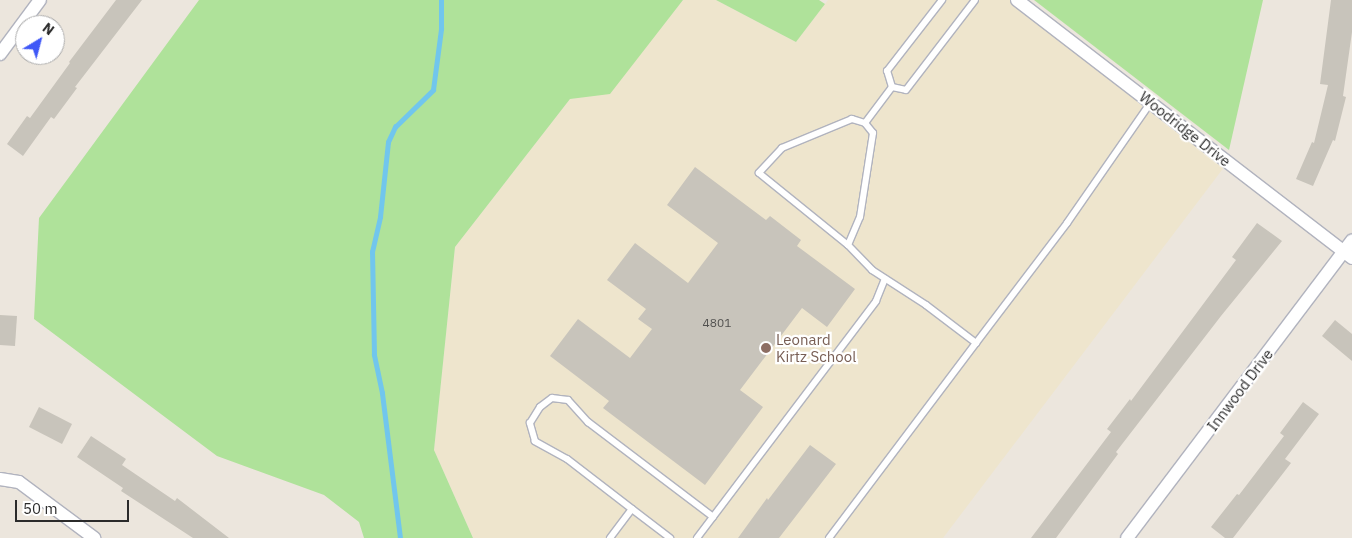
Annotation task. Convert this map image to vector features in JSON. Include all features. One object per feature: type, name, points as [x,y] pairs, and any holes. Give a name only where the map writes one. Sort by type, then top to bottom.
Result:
[{"type":"street","points":[[0,54],[40,0]]},
{"type":"street","name":"Woodridge Drive","points":[[1017,0],[1348,255]]},
{"type":"street","name":"Innwood Drive","points":[[1127,538],[1348,255],[1352,241]]},
{"type":"street","points":[[0,479],[19,482],[94,538]]},
{"type":"lane","points":[[892,87],[887,71],[942,0]]},
{"type":"lane","points":[[892,87],[906,90],[975,0]]},
{"type":"lane","points":[[865,123],[892,87]]},
{"type":"lane","points":[[829,538],[1067,223],[1151,102]]},
{"type":"lane","points":[[848,245],[860,217],[873,133],[865,123],[852,119],[782,148],[759,172],[848,245],[872,270],[926,305],[976,343]]},
{"type":"lane","points":[[697,538],[876,301],[885,278]]},
{"type":"lane","points":[[670,538],[567,459],[535,441],[530,423],[540,407],[552,398],[568,400],[588,422],[713,517]]},
{"type":"lane","points":[[610,538],[632,509]]},
{"type":"shaded area","name":"Leonard Kirtz School","points":[[683,0],[716,0],[796,42],[828,0],[1017,0],[1228,162],[943,538],[473,538],[434,450],[455,247],[570,99],[610,93]]},
{"type":"green space","points":[[199,0],[683,0],[610,94],[570,99],[455,247],[434,450],[473,538],[364,538],[359,522],[324,495],[217,456],[34,319],[39,218]]},
{"type":"green space","points":[[716,0],[819,0],[825,4],[796,42]]},
{"type":"green space","points":[[1034,0],[1263,0],[1229,150]]},
{"type":"building","points":[[116,0],[142,0],[75,87],[77,88],[54,119],[51,117],[23,156],[7,144],[27,116],[30,118]]},
{"type":"building","points":[[1331,0],[1352,0],[1352,32],[1343,96],[1346,97],[1335,141],[1333,140],[1313,186],[1296,179],[1312,142],[1314,143],[1328,85],[1320,84]]},
{"type":"building","name":"Leonard Kirtz School","points":[[695,167],[766,220],[770,216],[801,240],[797,246],[855,289],[827,327],[802,308],[740,390],[763,407],[705,485],[603,408],[609,401],[550,356],[578,319],[630,358],[652,329],[638,319],[646,309],[607,280],[635,243],[688,283],[718,243],[667,205]]},
{"type":"building","points":[[1257,223],[1282,241],[1221,316],[1116,452],[1118,454],[1056,538],[1031,538],[1111,432],[1107,429],[1130,399],[1131,401],[1236,260],[1232,257]]},
{"type":"building","points":[[0,315],[17,316],[15,346],[0,345]]},
{"type":"building","points":[[1335,320],[1352,334],[1352,361],[1322,336]]},
{"type":"building","points":[[1303,402],[1319,414],[1285,459],[1291,463],[1233,538],[1225,538],[1211,527],[1237,494],[1239,495],[1284,436],[1280,433]]},
{"type":"building","points":[[39,407],[72,424],[62,444],[29,427]]},
{"type":"building","points":[[91,436],[126,459],[122,465],[175,501],[177,498],[229,538],[193,538],[121,491],[123,488],[77,457]]},
{"type":"building","points":[[810,445],[836,464],[779,538],[738,538],[767,498],[768,500]]},
{"type":"waterway","points":[[400,538],[382,393],[374,355],[372,252],[380,217],[388,142],[395,127],[433,90],[441,29],[441,0]]},
{"type":"place","name":"Leonard Kirtz School","points":[[766,348]]}]
